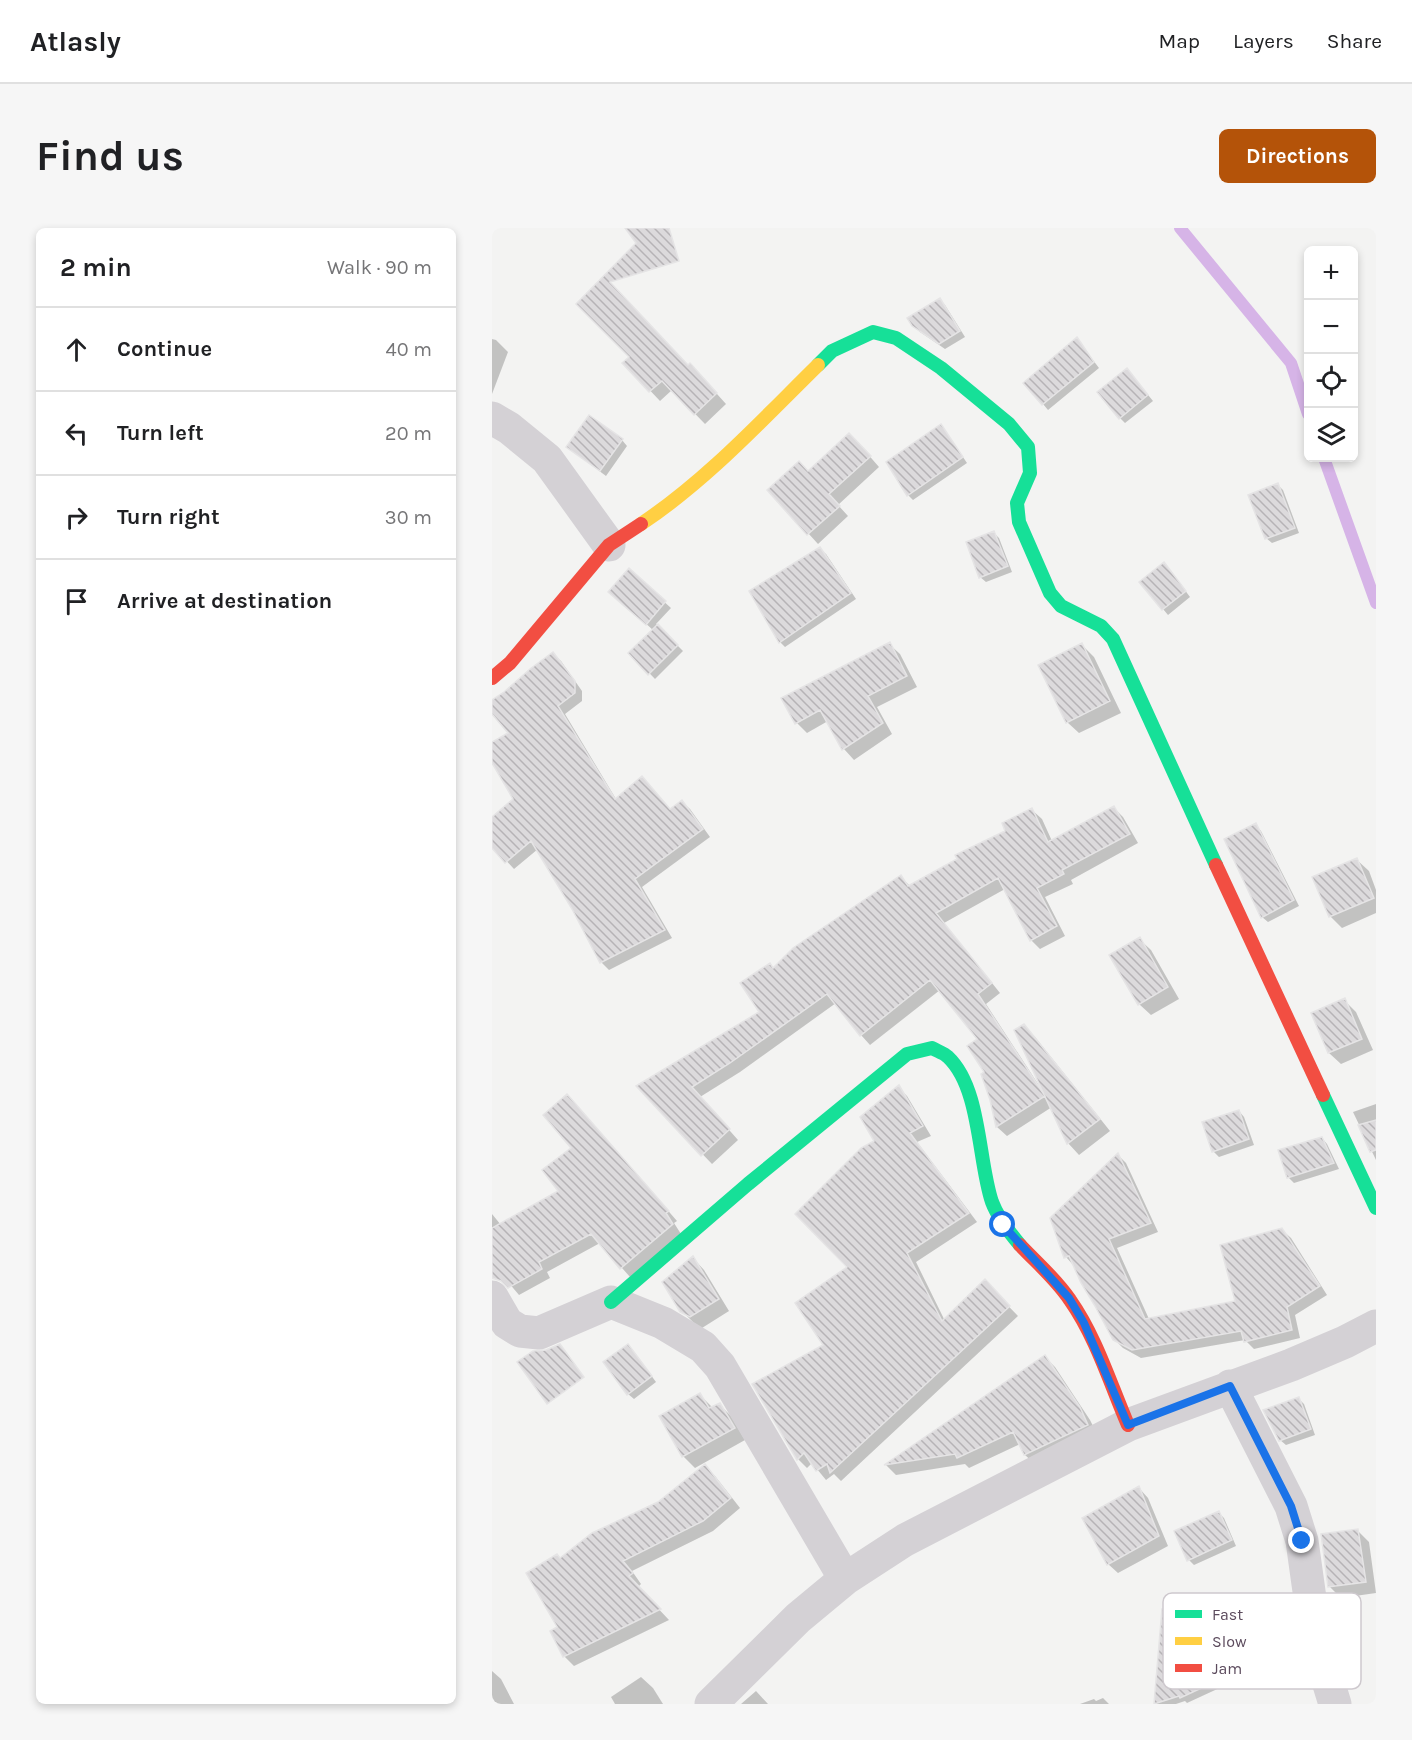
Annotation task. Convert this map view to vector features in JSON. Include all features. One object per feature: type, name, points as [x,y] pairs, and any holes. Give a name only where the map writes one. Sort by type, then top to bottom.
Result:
[{"type":"street","points":[[492,678],[510,663],[609,545],[670,505],[719,462],[832,351],[873,332],[896,338],[941,368],[1009,424],[1028,447],[1030,473],[1017,503],[1019,522],[1050,593],[1061,606],[1101,626],[1113,639],[1170,767],[1376,1208]]},
{"type":"street","points":[[492,418],[509,428],[547,459],[609,545]]},
{"type":"street","points":[[492,1297],[507,1323],[519,1331],[539,1334],[611,1302],[748,1184],[907,1054],[932,1048],[949,1058],[963,1078],[974,1115],[993,1202],[1003,1225],[1069,1298],[1084,1323],[1128,1425]]},
{"type":"street","points":[[611,1302],[663,1323],[703,1347],[720,1366],[845,1579]]},
{"type":"street","points":[[711,1704],[798,1618],[845,1579],[905,1540],[1128,1425],[1302,1360],[1376,1326]]},
{"type":"street","points":[[1230,1386],[1291,1506],[1302,1541],[1310,1593]]},
{"type":"street","points":[[1331,1689],[1335,1704]]},
{"type":"building","points":[[625,228],[669,228],[679,261],[610,282],[717,393],[694,415],[662,381],[649,392],[622,363],[629,357],[576,304],[636,243]]},
{"type":"building","points":[[940,298],[960,331],[939,344],[912,326],[907,318]]},
{"type":"building","points":[[1077,337],[1094,362],[1042,405],[1023,383]]},
{"type":"building","points":[[1127,368],[1148,395],[1119,419],[1097,392]]},
{"type":"building","points":[[589,415],[623,439],[600,471],[566,447]]},
{"type":"building","points":[[941,424],[963,457],[907,496],[886,462]]},
{"type":"building","points":[[849,433],[871,456],[829,494],[840,506],[807,535],[767,490],[799,461],[808,471]]},
{"type":"building","points":[[1278,483],[1295,528],[1265,539],[1248,495]]},
{"type":"building","points":[[994,531],[1008,566],[979,578],[966,542]]},
{"type":"building","points":[[820,547],[851,593],[779,643],[749,591]]},
{"type":"building","points":[[1164,562],[1186,591],[1162,610],[1139,582]]},
{"type":"building","points":[[629,568],[666,601],[646,625],[608,592]]},
{"type":"building","points":[[658,624],[678,645],[648,675],[628,653]]},
{"type":"building","points":[[890,642],[907,676],[868,696],[883,723],[842,750],[820,710],[795,724],[781,698]]},
{"type":"building","points":[[1082,643],[1110,701],[1066,723],[1038,665]]},
{"type":"building","points":[[553,652],[575,681],[575,693],[558,706],[615,799],[642,776],[670,809],[682,800],[703,829],[635,879],[665,930],[600,963],[572,909],[531,841],[505,863],[492,848],[492,817],[513,799],[492,763],[492,742],[508,733],[492,714],[492,700]]},
{"type":"building","points":[[1114,806],[1130,834],[1062,870],[1064,874],[1037,888],[1057,926],[1030,941],[998,878],[936,913],[992,983],[978,994],[1045,1096],[996,1127],[981,1074],[984,1072],[967,1046],[977,1039],[930,980],[860,1036],[827,994],[692,1087],[730,1129],[701,1156],[636,1086],[759,1012],[740,983],[770,963],[773,968],[793,948],[901,875],[908,886],[957,859],[955,855],[1005,831],[1002,823],[1032,808],[1048,842]]},
{"type":"building","points":[[1256,823],[1294,900],[1261,918],[1224,839]]},
{"type":"building","points":[[1357,858],[1374,898],[1329,917],[1312,877]]},
{"type":"building","points":[[1140,937],[1168,987],[1138,1005],[1109,955]]},
{"type":"building","points":[[1345,998],[1362,1039],[1328,1053],[1311,1013]]},
{"type":"building","points":[[1024,1024],[1100,1119],[1067,1144],[1014,1030]]},
{"type":"building","points":[[899,1085],[923,1126],[910,1133],[969,1213],[907,1253],[942,1321],[985,1279],[1010,1306],[830,1473],[827,1464],[816,1471],[804,1453],[797,1460],[752,1384],[823,1345],[795,1303],[847,1267],[795,1214],[861,1148],[874,1141],[860,1117]]},
{"type":"building","points":[[567,1094],[669,1211],[666,1213],[673,1224],[620,1269],[591,1234],[539,1262],[542,1269],[508,1288],[501,1281],[492,1278],[492,1228],[558,1191],[542,1170],[571,1148],[543,1115]]},
{"type":"building","points":[[1239,1110],[1249,1139],[1212,1152],[1202,1122]]},
{"type":"building","points":[[1376,1120],[1376,1150],[1370,1152],[1358,1125]]},
{"type":"building","points":[[1322,1137],[1334,1163],[1287,1178],[1278,1150]]},
{"type":"building","points":[[1118,1153],[1151,1223],[1109,1239],[1145,1319],[1235,1301],[1220,1245],[1282,1228],[1320,1286],[1287,1307],[1292,1330],[1244,1342],[1241,1331],[1132,1350],[1113,1340],[1081,1283],[1069,1256],[1064,1258],[1050,1218]]},
{"type":"building","points":[[693,1256],[719,1299],[690,1317],[680,1312],[662,1282]]},
{"type":"building","points":[[560,1344],[584,1377],[547,1404],[517,1362],[533,1351],[546,1350]]},
{"type":"building","points":[[628,1344],[652,1376],[627,1395],[603,1362]]},
{"type":"building","points":[[1045,1355],[1080,1407],[1088,1425],[1024,1455],[1013,1432],[957,1458],[955,1454],[884,1465]]},
{"type":"building","points":[[700,1393],[709,1408],[720,1403],[735,1428],[682,1457],[659,1416]]},
{"type":"building","points":[[1299,1397],[1311,1429],[1279,1441],[1263,1410]]},
{"type":"building","points":[[705,1464],[731,1498],[703,1521],[623,1561],[633,1573],[629,1576],[661,1609],[563,1657],[550,1631],[557,1627],[526,1573],[557,1554],[560,1558],[592,1533],[658,1502]]},
{"type":"building","points":[[1139,1486],[1159,1536],[1107,1565],[1082,1518]]},
{"type":"building","points":[[1219,1511],[1232,1540],[1187,1561],[1174,1531]]},
{"type":"building","points":[[1358,1529],[1366,1582],[1328,1587],[1321,1534]]},
{"type":"building","points":[[1163,1609],[1163,1689],[1199,1689],[1180,1698],[1179,1696],[1154,1704]]},
{"type":"waterway","points":[[1180,228],[1291,363],[1306,408]]},
{"type":"waterway","points":[[1325,462],[1376,603]]},
{"type":"traffic: fast","points":[[818,365],[832,351],[873,332],[896,338],[941,368],[1009,424],[1028,447],[1030,473],[1017,503],[1019,522],[1050,593],[1061,606],[1101,626],[1113,639],[1216,865]]},
{"type":"traffic: fast","points":[[611,1302],[748,1184],[907,1054],[932,1048],[948,1057],[959,1070],[967,1087],[973,1106],[992,1202],[1008,1230],[1020,1245]]},
{"type":"traffic: fast","points":[[1323,1095],[1376,1208]]},
{"type":"traffic: slow","points":[[641,524],[711,469],[818,365]]},
{"type":"traffic: jam","points":[[492,678],[510,663],[609,545],[641,524]]},
{"type":"traffic: jam","points":[[1216,865],[1323,1095]]},
{"type":"traffic: jam","points":[[1020,1245],[1059,1285],[1079,1314],[1088,1329],[1128,1425]]},
{"type":"route","points":[[1003,1225],[1069,1298],[1084,1323],[1128,1425],[1230,1386],[1291,1506],[1302,1541]]}]
